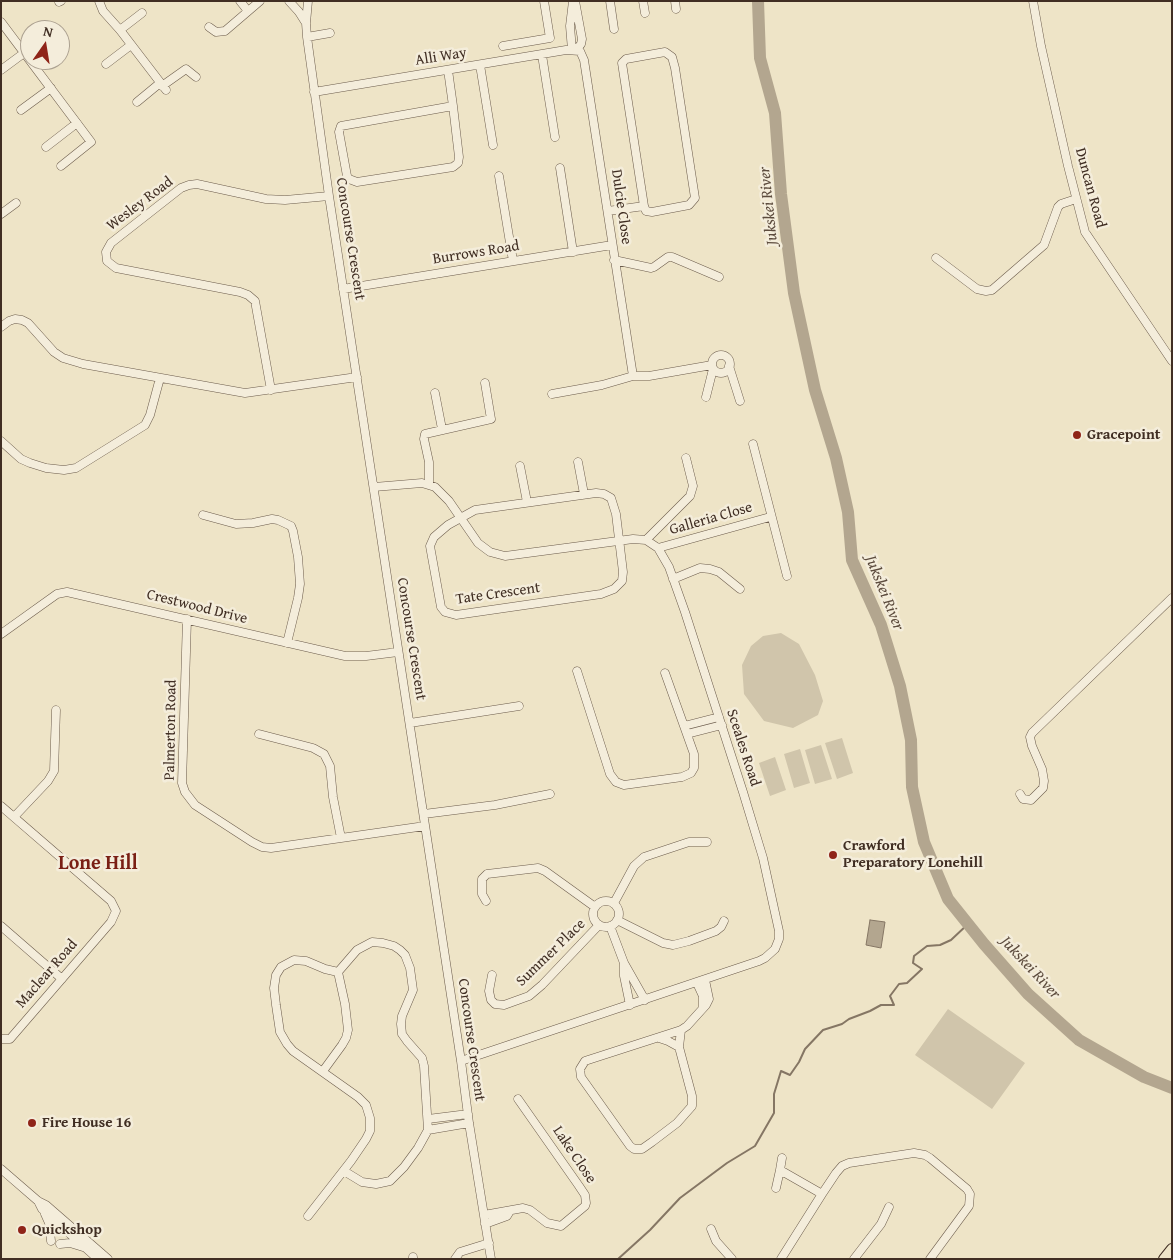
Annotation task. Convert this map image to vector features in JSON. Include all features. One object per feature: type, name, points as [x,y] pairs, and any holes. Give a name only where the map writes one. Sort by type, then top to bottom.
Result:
[{"type":"main road","points":[[1164,1259],[1172,1248]]},
{"type":"street","points":[[99,1],[103,11],[163,86]]},
{"type":"street","points":[[240,1],[248,11]]},
{"type":"street","points":[[210,27],[216,32],[225,31],[260,1]]},
{"type":"street","points":[[289,1],[306,23]]},
{"type":"street","name":"Concourse Crescent","points":[[308,1],[307,37],[329,196],[491,1259]]},
{"type":"street","points":[[503,46],[550,38],[544,1]]},
{"type":"street","points":[[574,1],[570,26],[574,50]]},
{"type":"street","points":[[610,1],[614,29]]},
{"type":"street","points":[[643,1],[645,13]]},
{"type":"street","name":"Duncan Road","points":[[1033,1],[1041,46],[1085,232],[1172,360]]},
{"type":"street","points":[[120,30],[142,13]]},
{"type":"street","points":[[1,22],[20,48]]},
{"type":"street","points":[[307,37],[330,33]]},
{"type":"street","points":[[106,64],[131,45]]},
{"type":"street","name":"Alli Way","points":[[314,92],[574,50]]},
{"type":"street","name":"Dulcie Close","points":[[574,50],[581,53],[584,60],[633,376]]},
{"type":"street","points":[[665,52],[672,57],[675,68],[695,198],[689,205],[652,212],[646,211],[644,206],[622,63],[626,59],[665,52]]},
{"type":"street","points":[[542,55],[555,137]]},
{"type":"street","points":[[1,70],[20,56]]},
{"type":"street","points":[[480,65],[493,145]]},
{"type":"street","points":[[137,102],[186,69],[196,77]]},
{"type":"street","points":[[37,70],[91,142],[61,166]]},
{"type":"street","points":[[448,70],[453,106],[459,157],[457,165],[357,182],[349,179],[339,132],[341,126],[453,106]]},
{"type":"street","points":[[21,110],[50,88]]},
{"type":"street","points":[[46,147],[77,123]]},
{"type":"street","points":[[560,168],[574,252]]},
{"type":"street","points":[[499,176],[513,261]]},
{"type":"street","name":"Wesley Road","points":[[271,390],[255,301],[248,295],[116,268],[107,261],[106,252],[111,243],[181,188],[188,185],[197,184],[266,199],[285,200],[329,196]]},
{"type":"street","points":[[936,258],[977,289],[992,290],[1044,245],[1058,207],[1061,204],[1076,199]]},
{"type":"street","points":[[1,214],[16,203]]},
{"type":"street","points":[[608,211],[644,206]]},
{"type":"street","name":"Burrows Road","points":[[344,289],[612,245]]},
{"type":"street","points":[[614,260],[651,268],[668,256],[718,277]]},
{"type":"street","points":[[1,327],[15,319],[22,320],[28,323],[54,352],[63,358],[84,364],[245,393],[357,377]]},
{"type":"street","points":[[706,397],[714,358],[721,355],[728,359],[740,401]]},
{"type":"street","points":[[552,394],[602,385],[633,376],[649,376],[713,367],[720,373],[730,366]]},
{"type":"street","points":[[1,441],[21,459],[30,463],[46,468],[64,470],[76,468],[145,425],[150,415],[160,378]]},
{"type":"street","points":[[429,484],[429,462],[424,436],[426,432],[491,420],[485,383]]},
{"type":"street","points":[[435,393],[442,429]]},
{"type":"street","name":"Galleria Close","points":[[753,444],[770,517],[787,576]]},
{"type":"street","points":[[374,487],[414,483],[429,484],[441,492],[478,543],[495,554],[505,556],[633,539],[646,540],[690,496],[693,486],[686,458]]},
{"type":"street","points":[[578,462],[584,494]]},
{"type":"street","points":[[520,466],[527,502]]},
{"type":"street","points":[[461,519],[475,510],[600,493],[611,498],[616,514],[619,542]]},
{"type":"street","points":[[203,515],[236,524],[272,519],[286,522],[291,526],[298,557],[300,584],[287,643]]},
{"type":"street","name":"Galleria Close","points":[[658,548],[770,517]]},
{"type":"street","name":"Tate Crescent","points":[[461,519],[448,525],[436,535],[430,546],[439,604],[450,615],[493,611],[601,594],[616,587],[623,578],[619,542]]},
{"type":"street","name":"Sceales Road","points":[[461,1061],[765,958],[774,950],[779,939],[771,892],[758,839],[673,578],[658,548],[646,540]]},
{"type":"street","points":[[673,578],[700,568],[710,569],[720,572],[740,589]]},
{"type":"street","name":"Crestwood Drive","points":[[1,634],[57,594],[67,592],[354,657],[377,656],[398,652]]},
{"type":"street","points":[[1020,794],[1023,799],[1031,800],[1043,788],[1042,769],[1032,746],[1030,737],[1032,733],[1172,598]]},
{"type":"street","name":"Palmerton Road","points":[[187,619],[182,783],[189,799],[195,805],[235,832],[262,847],[271,848],[425,826]]},
{"type":"street","points":[[577,671],[610,774],[616,782],[630,785],[688,775],[694,768],[694,759],[686,730],[666,673]]},
{"type":"street","points":[[410,723],[519,706]]},
{"type":"street","points":[[1,806],[14,817],[48,781],[54,770],[56,710]]},
{"type":"street","points":[[686,730],[719,717]]},
{"type":"street","points":[[686,730],[722,725]]},
{"type":"street","points":[[259,734],[313,748],[324,754],[330,766],[333,797],[341,838]]},
{"type":"street","points":[[424,814],[550,794]]},
{"type":"street","name":"Maclear Road","points":[[1,1039],[10,1038],[111,922],[116,911],[111,901],[14,817]]},
{"type":"street","points":[[614,904],[634,866],[644,857],[689,842],[707,842]]},
{"type":"street","points":[[486,902],[482,894],[482,879],[486,874],[533,868],[545,871],[595,907]]},
{"type":"street","points":[[604,901],[614,904],[618,908],[617,920],[610,926],[599,925],[593,915],[595,907],[604,901]]},
{"type":"street","points":[[617,920],[663,943],[673,945],[716,931],[724,921]]},
{"type":"street","name":"Summer Place","points":[[492,975],[489,991],[491,1000],[495,1004],[504,1005],[529,996],[542,985],[599,925]]},
{"type":"street","points":[[1,926],[62,979]]},
{"type":"street","points":[[610,926],[624,963],[645,1000]]},
{"type":"street","points":[[338,972],[357,950],[372,942],[394,946],[405,955],[410,968],[413,990],[402,1016],[402,1034],[422,1058],[428,1119],[428,1130],[418,1148],[404,1167],[390,1181],[376,1184],[362,1182],[344,1171]]},
{"type":"street","points":[[308,1216],[344,1171],[366,1139],[371,1125],[369,1111],[358,1097],[294,1051],[282,1038],[274,996],[275,980],[281,966],[294,960],[306,961],[338,972]]},
{"type":"street","points":[[624,963],[624,976],[630,1005]]},
{"type":"street","points":[[323,1071],[342,1045],[348,1030],[338,972]]},
{"type":"street","points":[[681,1030],[679,1048],[692,1096],[692,1106],[677,1123],[652,1142],[642,1149],[634,1149],[581,1077],[580,1069],[585,1061],[681,1030],[703,1008],[709,996],[701,981]]},
{"type":"street","points":[[658,1038],[668,1041],[679,1048]]},
{"type":"street","name":"Lake Close","points":[[484,1215],[519,1208],[527,1209],[547,1223],[561,1226],[585,1206],[586,1200],[579,1186],[518,1099]]},
{"type":"street","points":[[428,1119],[468,1114]]},
{"type":"street","points":[[428,1130],[469,1123]]},
{"type":"street","points":[[781,1259],[836,1172],[845,1165],[914,1153],[925,1155],[967,1188],[970,1194],[969,1206],[930,1259]]},
{"type":"street","points":[[776,1188],[782,1158]]},
{"type":"street","points":[[1,1169],[38,1200],[46,1204],[108,1259]]},
{"type":"street","points":[[780,1170],[822,1194]]},
{"type":"street","points":[[38,1200],[49,1223],[51,1241]]},
{"type":"street","points":[[854,1259],[881,1224],[889,1207]]},
{"type":"street","points":[[42,1209],[98,1259]]},
{"type":"street","points":[[485,1224],[506,1216],[510,1211]]},
{"type":"street","points":[[711,1229],[716,1241],[732,1259]]},
{"type":"street","points":[[60,1244],[70,1243],[85,1247]]},
{"type":"street","points":[[455,1259],[460,1252],[489,1243]]},
{"type":"shaded area","points":[[781,633],[799,644],[815,675],[823,701],[818,715],[793,728],[764,721],[744,694],[742,665],[751,646],[763,636]]},
{"type":"shaded area","points":[[842,738],[853,773],[837,779],[825,743]]},
{"type":"shaded area","points":[[821,745],[832,779],[815,784],[805,750]]},
{"type":"shaded area","points":[[800,749],[810,783],[794,788],[784,754]]},
{"type":"shaded area","points":[[775,757],[786,790],[770,796],[759,763]]},
{"type":"shaded area","points":[[870,920],[885,922],[881,948],[866,945]]},
{"type":"shaded area","points":[[948,1009],[1025,1063],[992,1109],[915,1055]]},
{"type":"waterway","name":"Jukskei River","points":[[758,1],[760,58],[775,113],[781,194],[794,293],[815,390],[836,458],[848,512],[852,560],[881,625],[900,686],[911,740],[912,787],[924,842],[948,899],[1028,994],[1079,1040],[1144,1077],[1172,1088]]},
{"type":"waterway","points":[[618,1259],[650,1230],[680,1198],[727,1163],[755,1146],[774,1113],[774,1094],[781,1071],[790,1075],[805,1049],[823,1030],[842,1024],[881,1005],[894,1005],[890,996],[899,984],[907,983],[922,969],[913,963],[914,956],[927,946],[940,945],[951,940],[968,924]]},
{"type":"place","name":"Gracepoint","points":[[1077,435]]},
{"type":"place","name":"Crawford Preparatory Lonehill","points":[[833,855]]},
{"type":"place","name":"Fire House 16","points":[[32,1123]]},
{"type":"place","name":"Quickshop","points":[[22,1230]]},
{"type":"district","name":"Lone Hill","points":[[98,864]]}]
